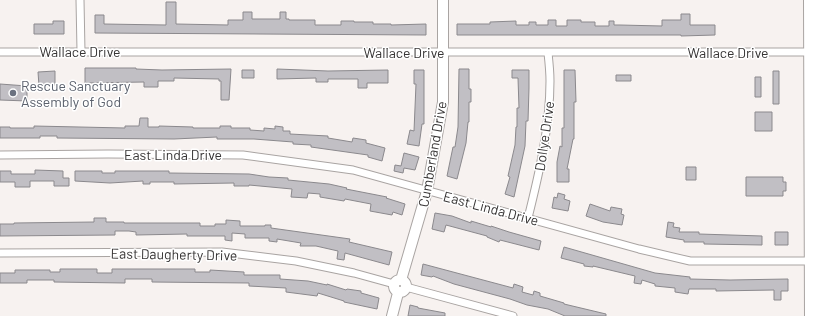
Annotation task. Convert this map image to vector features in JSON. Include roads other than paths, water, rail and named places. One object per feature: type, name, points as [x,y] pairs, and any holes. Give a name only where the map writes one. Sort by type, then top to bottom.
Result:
[{"type":"street","points":[[80,0],[81,51]]},
{"type":"street","name":"Cumberland Drive","points":[[392,316],[427,191],[443,102],[443,0]]},
{"type":"street","points":[[808,0],[811,261],[810,316]]},
{"type":"street","name":"Wallace Drive","points":[[0,52],[809,52]]},
{"type":"street","name":"Dollye Drive","points":[[528,218],[538,177],[547,119],[550,81],[548,53]]},
{"type":"street","name":"East Linda Drive","points":[[0,155],[243,155],[353,170],[639,249],[690,261],[811,261]]},
{"type":"street","name":"East Daugherty Drive","points":[[0,253],[222,252],[296,261],[354,273],[513,316]]},
{"type":"place","name":"Rescue Sanctuary Assembly of God","points":[[13,93]]}]
